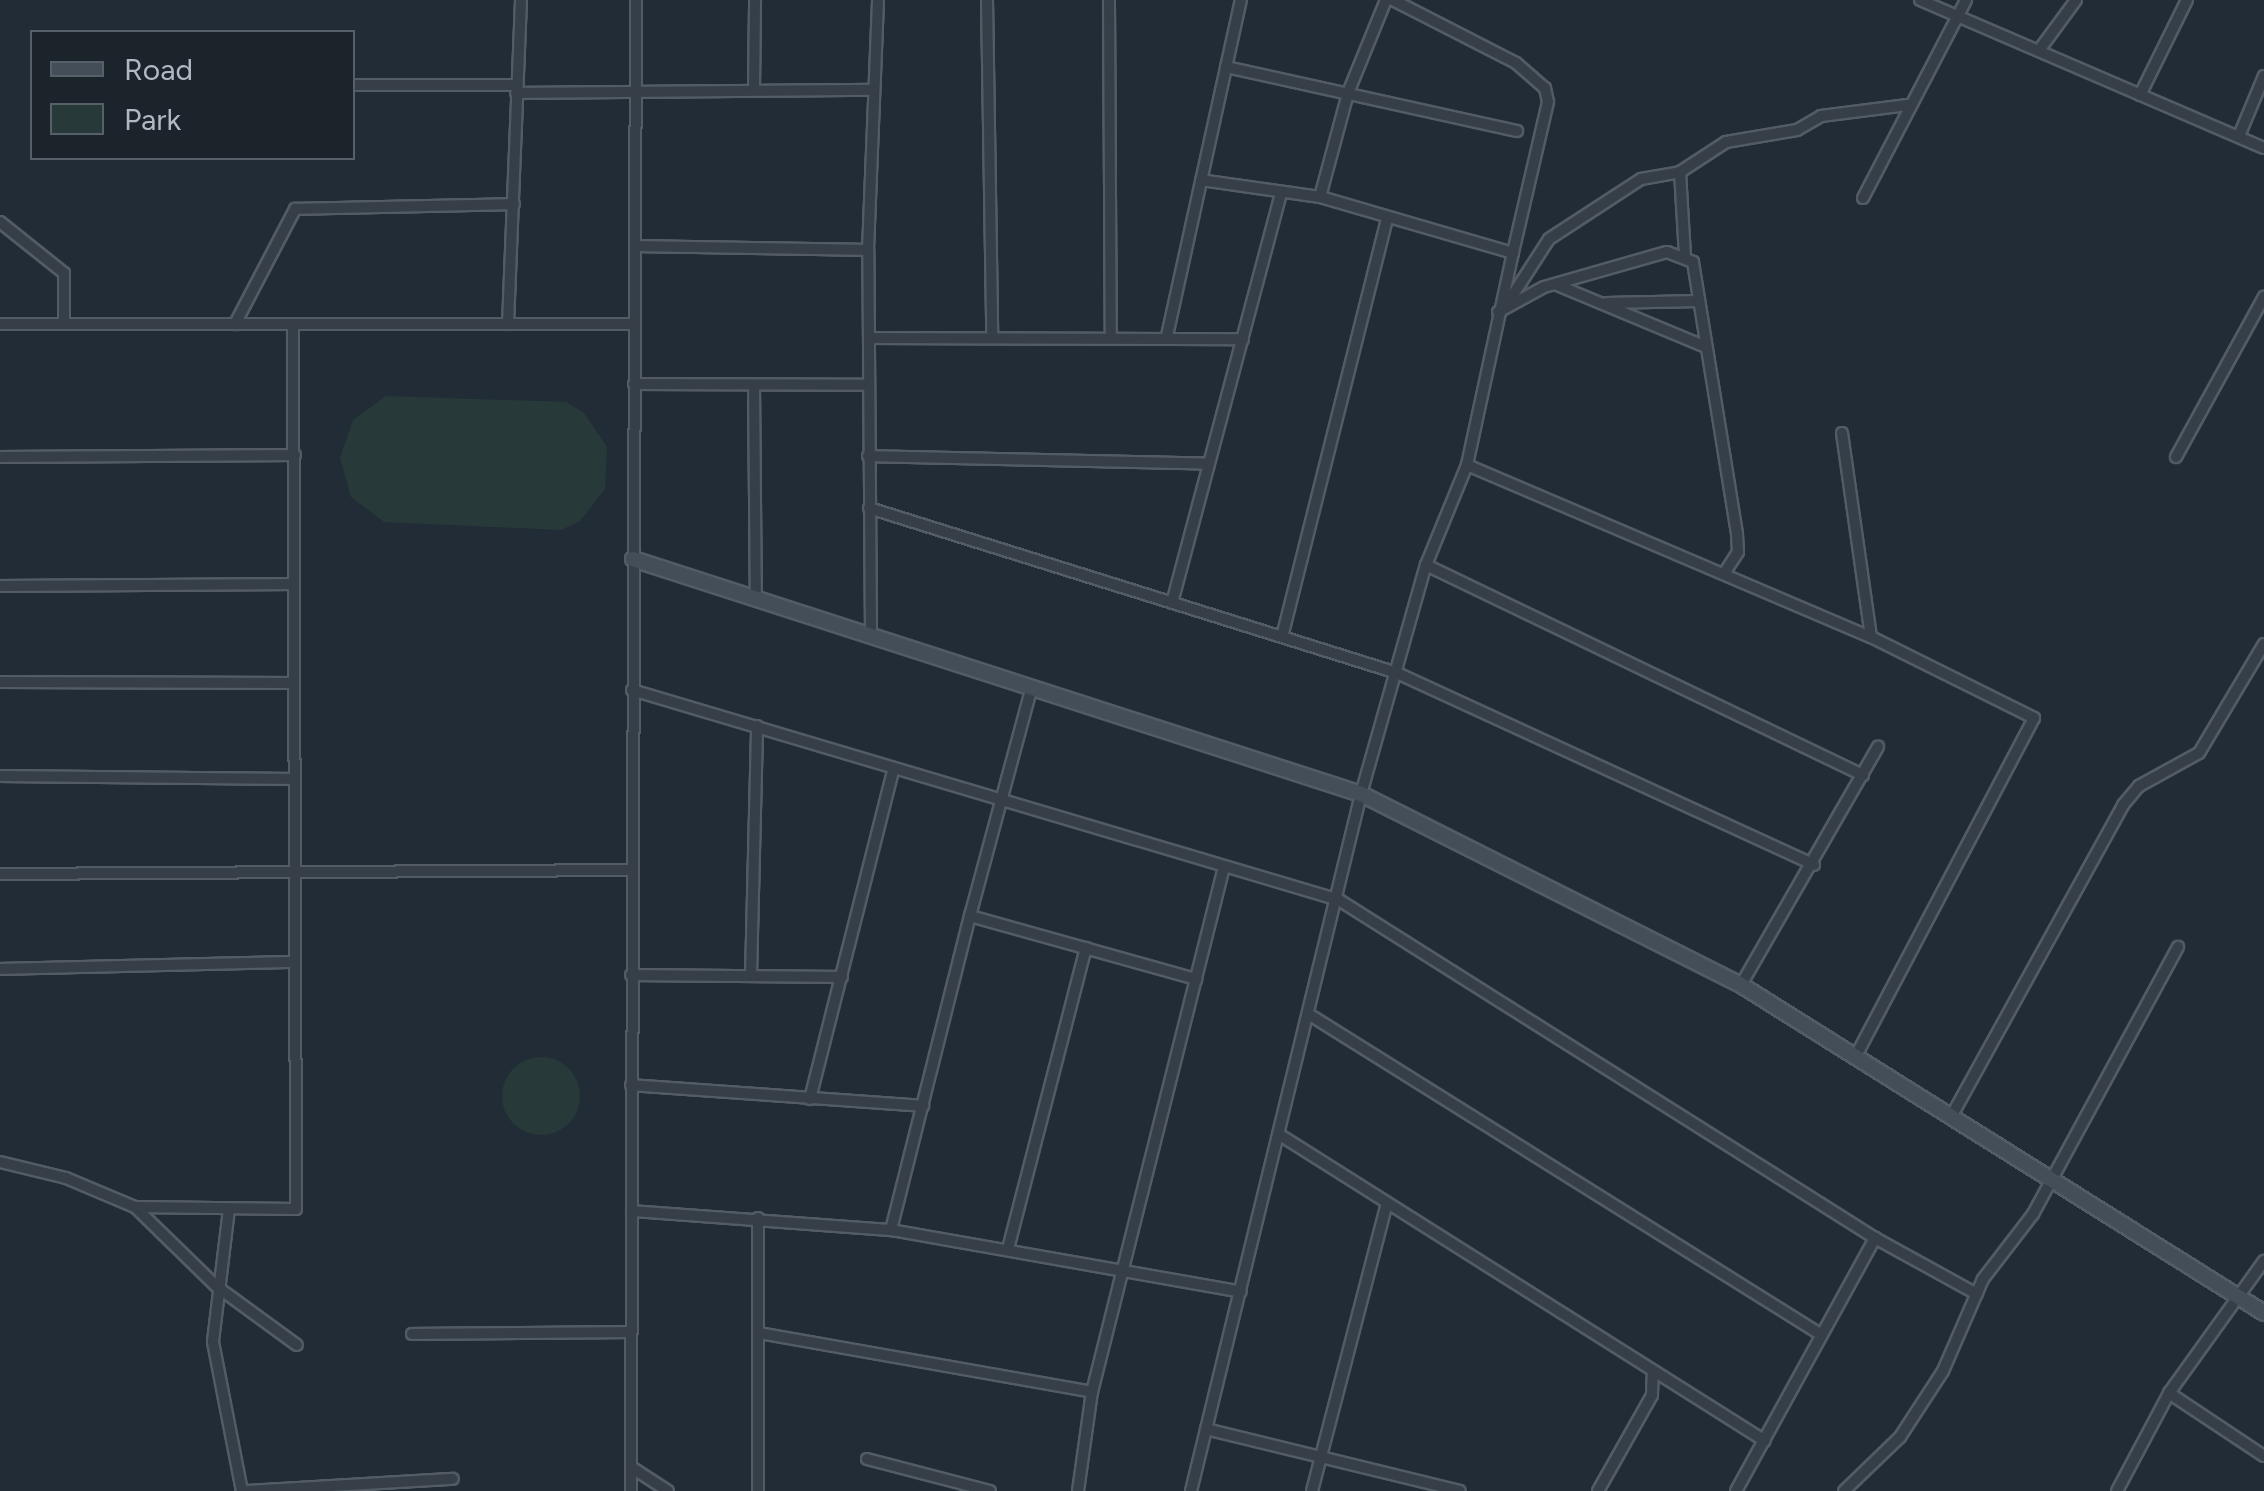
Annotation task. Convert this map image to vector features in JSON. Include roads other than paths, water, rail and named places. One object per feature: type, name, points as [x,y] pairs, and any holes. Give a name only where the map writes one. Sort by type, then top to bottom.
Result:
[{"type":"street","points":[[508,324],[521,0]]},
{"type":"street","points":[[631,1491],[636,0]]},
{"type":"street","points":[[754,0],[754,88]]},
{"type":"street","points":[[871,634],[868,250],[878,0]]},
{"type":"street","points":[[988,0],[992,337]]},
{"type":"street","points":[[1109,0],[1112,336]]},
{"type":"street","points":[[1167,336],[1241,0]]},
{"type":"street","points":[[1191,1491],[1339,900],[1361,794],[1426,565],[1467,465],[1548,102],[1545,88],[1516,64],[1390,0],[1348,93],[1320,196]]},
{"type":"street","points":[[1920,0],[2264,148]]},
{"type":"street","points":[[1863,198],[1907,105],[1966,0]]},
{"type":"street","points":[[2040,49],[2076,0]]},
{"type":"street","points":[[2140,95],[2187,0]]},
{"type":"street","points":[[1226,67],[1517,132]]},
{"type":"street","points":[[2239,136],[2264,76]]},
{"type":"street","points":[[355,86],[873,90]]},
{"type":"street","points":[[1502,308],[1549,239],[1606,198],[1641,180],[1680,172],[1726,142],[1797,130],[1821,116],[1907,105]]},
{"type":"street","points":[[1680,172],[1685,254],[1699,302],[1738,534],[1738,552],[1724,572]]},
{"type":"street","points":[[1201,180],[1320,196],[1512,253]]},
{"type":"street","points":[[1172,603],[1282,192]]},
{"type":"street","points":[[235,324],[295,210],[514,204]]},
{"type":"street","points":[[1282,637],[1387,219]]},
{"type":"street","points":[[0,222],[64,272],[64,324]]},
{"type":"street","points":[[638,246],[868,250]]},
{"type":"street","points":[[1502,308],[1550,285],[1667,252],[1685,254]]},
{"type":"street","points":[[1508,272],[1600,303],[1706,347]]},
{"type":"street","points":[[2176,458],[2264,297]]},
{"type":"street","points":[[1600,303],[1699,302]]},
{"type":"street","points":[[0,324],[635,324]]},
{"type":"street","points":[[135,1207],[296,1210],[293,324]]},
{"type":"street","points":[[870,338],[1243,338]]},
{"type":"street","points":[[634,384],[869,386]]},
{"type":"street","points":[[754,384],[756,598]]},
{"type":"street","points":[[1842,433],[1871,637]]},
{"type":"street","points":[[0,458],[294,455]]},
{"type":"street","points":[[868,456],[1209,464]]},
{"type":"street","points":[[1467,465],[1871,637],[2034,718],[1855,1057]]},
{"type":"street","points":[[868,508],[1398,673],[1814,865]]},
{"type":"street","points":[[632,558],[1361,794],[1741,985],[2264,1313]]},
{"type":"street","points":[[1426,565],[1863,775]]},
{"type":"street","points":[[0,586],[293,584]]},
{"type":"street","points":[[1951,1117],[2123,805],[2139,786],[2199,753],[2264,644]]},
{"type":"street","points":[[0,682],[292,683]]},
{"type":"street","points":[[891,1230],[1032,686]]},
{"type":"street","points":[[632,690],[1339,900],[1875,1238],[1978,1294]]},
{"type":"street","points":[[751,976],[758,726]]},
{"type":"street","points":[[1741,985],[1814,865],[1878,747]]},
{"type":"street","points":[[810,1098],[893,770]]},
{"type":"street","points":[[0,776],[292,779]]},
{"type":"street","points":[[1078,1491],[1092,1392],[1224,867]]},
{"type":"street","points":[[0,874],[631,870]]},
{"type":"street","points":[[970,916],[1196,979]]},
{"type":"street","points":[[1844,1491],[1900,1437],[1959,1341],[1978,1294],[2050,1179],[2178,947]]},
{"type":"street","points":[[1008,1249],[1086,948]]},
{"type":"street","points":[[0,969],[294,962]]},
{"type":"street","points":[[631,975],[842,977]]},
{"type":"street","points":[[1310,1016],[1820,1334]]},
{"type":"street","points":[[630,1085],[922,1106]]},
{"type":"street","points":[[1280,1135],[1765,1441]]},
{"type":"street","points":[[0,1162],[66,1178],[135,1207],[216,1286],[296,1345]]},
{"type":"street","points":[[1312,1491],[1387,1204]]},
{"type":"street","points":[[229,1209],[216,1286],[213,1342],[245,1491],[453,1478]]},
{"type":"street","points":[[632,1211],[891,1230],[1241,1292]]},
{"type":"street","points":[[758,1218],[758,1491]]},
{"type":"street","points":[[1736,1491],[1875,1238]]},
{"type":"street","points":[[2121,1490],[2169,1392],[2264,1261]]},
{"type":"street","points":[[412,1334],[631,1332]]},
{"type":"street","points":[[759,1333],[1092,1392]]},
{"type":"street","points":[[1598,1491],[1652,1395],[1653,1371]]},
{"type":"street","points":[[2169,1392],[2264,1456]]},
{"type":"street","points":[[1206,1429],[1320,1453],[1433,1487],[1460,1491]]},
{"type":"street","points":[[867,1459],[990,1491]]},
{"type":"street","points":[[631,1467],[668,1491]]}]
